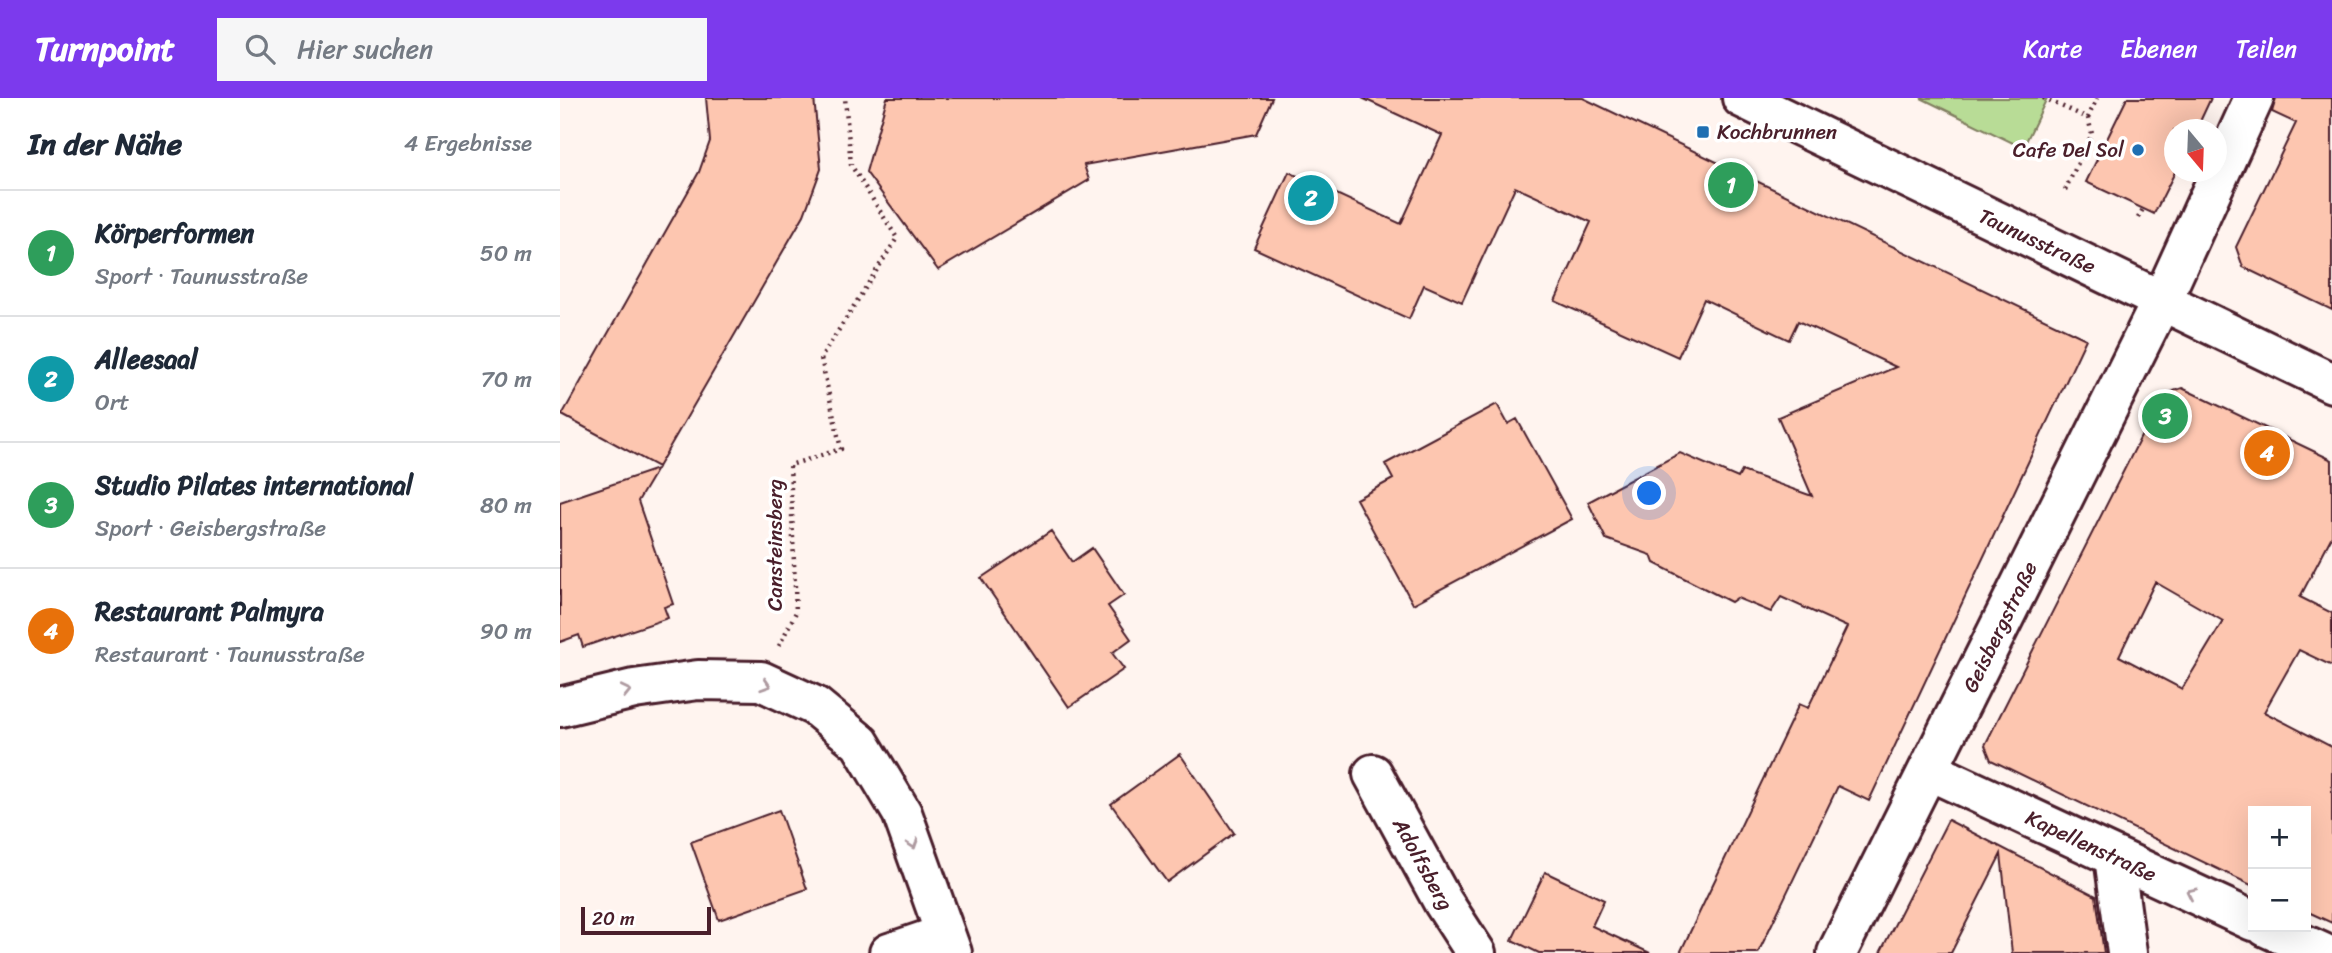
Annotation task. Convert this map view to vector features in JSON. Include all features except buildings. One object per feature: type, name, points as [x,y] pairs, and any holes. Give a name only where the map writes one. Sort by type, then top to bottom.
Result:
[{"type":"street","name":"Taunusstraße","points":[[1742,98],[2332,383]]},
{"type":"street","name":"Geisbergstraße","points":[[1837,953],[2162,300],[2255,98]]},
{"type":"street","points":[[560,707],[634,689],[698,680],[761,681],[815,706],[860,743],[902,813],[948,944],[889,953]]},
{"type":"street","name":"Kapellenstraße","points":[[1928,770],[2248,919]]},
{"type":"street","name":"Adolfsberg","points":[[1373,774],[1443,902],[1476,953]]},
{"type":"street","points":[[2114,857],[2127,953]]},
{"type":"street","points":[[2277,932],[2323,953]]},
{"type":"path","name":"Cansteinsberg","points":[[761,681],[796,612],[790,465],[841,449],[821,358],[897,238],[851,165],[845,98]]},
{"type":"path","points":[[2043,98],[2088,118]]},
{"type":"path","points":[[2065,190],[2092,134],[2088,118],[2097,98]]},
{"type":"path","points":[[2138,218],[2143,209]]},
{"type":"green space","points":[[1921,98],[2047,98],[2023,148]]},
{"type":"place","name":"Kochbrunnen","points":[[1703,132]]},
{"type":"place","name":"Cafe Del Sol","points":[[2138,150]]},
{"type":"place","name":"Körperformen","points":[[1731,185]]},
{"type":"place","name":"Alleesaal","points":[[1311,198]]},
{"type":"place","name":"Studio Pilates international","points":[[2165,416]]},
{"type":"place","name":"Restaurant Palmyra","points":[[2267,453]]}]
